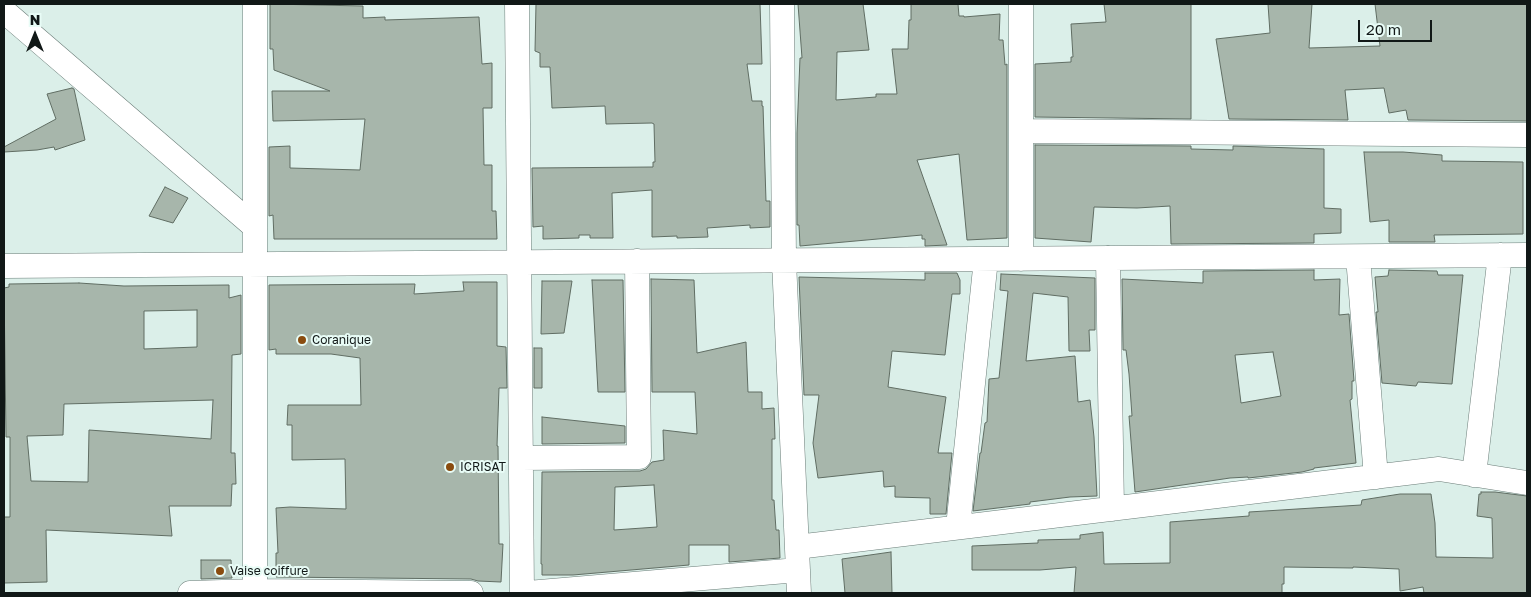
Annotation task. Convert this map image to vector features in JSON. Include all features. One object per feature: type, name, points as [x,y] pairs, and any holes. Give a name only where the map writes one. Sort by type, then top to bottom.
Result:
[{"type":"street","points":[[255,4],[255,592]]},
{"type":"street","points":[[517,4],[522,593]]},
{"type":"street","points":[[528,593],[799,582],[784,261],[782,4]]},
{"type":"street","points":[[1021,4],[1021,259]]},
{"type":"street","points":[[4,11],[255,227]]},
{"type":"street","points":[[1021,131],[1527,135]]},
{"type":"street","points":[[1474,475],[1500,255]]},
{"type":"street","points":[[4,266],[1527,255]]},
{"type":"street","points":[[1358,257],[1376,477]]},
{"type":"street","points":[[1108,258],[1112,509]]},
{"type":"street","points":[[958,528],[986,259]]},
{"type":"street","points":[[521,458],[639,457],[637,262]]},
{"type":"street","points":[[797,547],[1439,469],[1527,483]]},
{"type":"street","points":[[190,593],[471,593]]},
{"type":"building","points":[[270,4],[363,6],[363,18],[385,17],[385,20],[479,17],[482,64],[492,63],[492,108],[483,108],[484,165],[492,165],[492,211],[496,211],[497,239],[274,239],[273,215],[269,216],[269,147],[290,146],[290,168],[360,170],[365,119],[273,121],[272,91],[330,91],[274,70],[273,49],[270,49]]},
{"type":"building","points":[[536,4],[760,4],[762,64],[747,64],[752,101],[762,101],[763,106],[766,201],[770,201],[770,227],[750,228],[750,225],[707,228],[708,237],[652,237],[652,190],[612,193],[613,238],[590,238],[590,235],[579,235],[579,238],[543,239],[543,226],[533,227],[532,168],[653,167],[653,162],[655,162],[654,124],[606,124],[605,106],[552,108],[550,67],[540,67],[540,53],[535,51]]},
{"type":"building","points":[[798,4],[863,4],[869,50],[837,52],[836,100],[876,97],[876,94],[897,94],[892,49],[908,49],[911,4],[958,4],[959,16],[964,17],[1000,14],[999,40],[1003,40],[1005,65],[1007,64],[1007,238],[967,240],[959,154],[917,160],[947,245],[925,246],[925,239],[922,239],[922,235],[800,246],[799,225],[797,225],[797,133],[800,58],[802,58]]},
{"type":"building","points":[[1104,4],[1191,4],[1191,119],[1035,117],[1035,64],[1071,62],[1071,57],[1073,57],[1071,24],[1106,22]]},
{"type":"building","points":[[1268,4],[1312,4],[1309,48],[1380,46],[1375,4],[1527,4],[1527,121],[1408,120],[1406,110],[1389,113],[1384,88],[1345,90],[1348,120],[1229,119],[1216,39],[1270,33]]},
{"type":"building","points":[[74,89],[85,140],[55,150],[54,147],[4,152],[4,147],[56,119],[47,94]]},
{"type":"building","points":[[1035,145],[1191,146],[1191,149],[1233,150],[1233,146],[1324,149],[1324,208],[1341,209],[1341,233],[1314,234],[1314,243],[1171,244],[1170,206],[1137,208],[1094,207],[1091,242],[1035,238]]},
{"type":"building","points":[[1364,152],[1442,155],[1442,161],[1523,162],[1523,234],[1434,235],[1435,242],[1389,242],[1389,220],[1370,222]]},
{"type":"building","points":[[165,187],[188,198],[173,223],[149,216]]},
{"type":"building","points":[[1314,270],[1314,280],[1340,279],[1339,315],[1349,314],[1354,381],[1352,381],[1352,399],[1350,400],[1356,463],[1314,468],[1302,472],[1230,478],[1135,492],[1129,416],[1132,416],[1129,374],[1126,350],[1123,350],[1122,279],[1203,283],[1203,271]],"holes":[[[1273,352],[1281,396],[1241,403],[1235,355]]]},
{"type":"building","points":[[1389,270],[1437,271],[1438,275],[1463,275],[1452,384],[1418,382],[1416,386],[1382,383],[1375,277],[1388,276]]},
{"type":"building","points":[[925,273],[957,273],[960,280],[960,294],[952,294],[945,355],[892,351],[888,387],[946,397],[938,453],[952,453],[946,514],[930,514],[930,498],[895,497],[895,486],[884,487],[883,471],[818,478],[813,443],[819,395],[804,395],[799,277],[925,280]]},
{"type":"building","points":[[1001,274],[1095,278],[1095,330],[1089,330],[1090,351],[1069,351],[1068,297],[1033,293],[1026,361],[1075,356],[1078,402],[1090,400],[1097,496],[1070,497],[973,511],[980,453],[985,423],[987,422],[989,379],[999,378],[1008,291],[1000,290]]},
{"type":"building","points":[[651,279],[694,280],[697,353],[746,342],[748,392],[762,392],[762,409],[774,408],[775,439],[772,439],[772,500],[774,500],[776,530],[779,530],[780,558],[729,562],[729,545],[689,545],[689,565],[573,575],[542,575],[542,472],[640,471],[646,469],[652,462],[664,460],[663,430],[697,434],[695,392],[652,392]],"holes":[[[654,485],[657,527],[614,530],[615,487]]]},
{"type":"building","points":[[592,280],[623,280],[625,392],[598,392]]},
{"type":"building","points":[[542,281],[572,281],[564,333],[541,334]]},
{"type":"building","points":[[463,282],[497,282],[497,346],[506,347],[507,388],[499,388],[497,446],[499,544],[503,544],[501,582],[471,579],[276,577],[276,553],[278,553],[276,508],[346,509],[345,459],[292,460],[292,425],[287,425],[288,405],[361,405],[360,358],[331,354],[276,354],[276,349],[269,350],[269,285],[415,284],[414,294],[464,291]]},
{"type":"building","points":[[9,284],[229,285],[229,298],[241,295],[241,354],[232,355],[231,453],[235,453],[236,484],[232,484],[231,506],[169,506],[172,536],[46,530],[47,582],[4,583],[4,517],[10,517],[10,437],[6,437],[4,288],[9,287]],"holes":[[[197,310],[197,347],[144,349],[144,311]],[[213,400],[211,439],[89,430],[88,482],[31,481],[27,436],[63,435],[64,404]]]},
{"type":"building","points":[[534,348],[542,348],[542,388],[534,388]]},
{"type":"building","points":[[542,417],[625,426],[625,443],[542,444]]},
{"type":"building","points":[[1481,492],[1527,496],[1527,593],[1424,593],[1423,587],[1400,591],[1399,569],[1353,567],[1284,567],[1282,593],[1074,593],[1076,567],[1040,570],[972,570],[972,546],[1038,543],[1038,540],[1080,539],[1080,535],[1103,532],[1104,564],[1170,563],[1170,522],[1249,516],[1249,512],[1361,505],[1362,500],[1400,494],[1431,494],[1435,523],[1436,557],[1493,558],[1492,518],[1477,516],[1479,494]]},
{"type":"building","points":[[891,552],[892,593],[845,593],[842,559]]},
{"type":"building","name":"Vaise coiffure","points":[[201,560],[231,560],[232,578],[201,579]]},
{"type":"place","name":"Coranique","points":[[302,340]]},
{"type":"place","name":"ICRISAT","points":[[450,467]]},
{"type":"place","name":"Vaise coiffure","points":[[220,571]]}]
